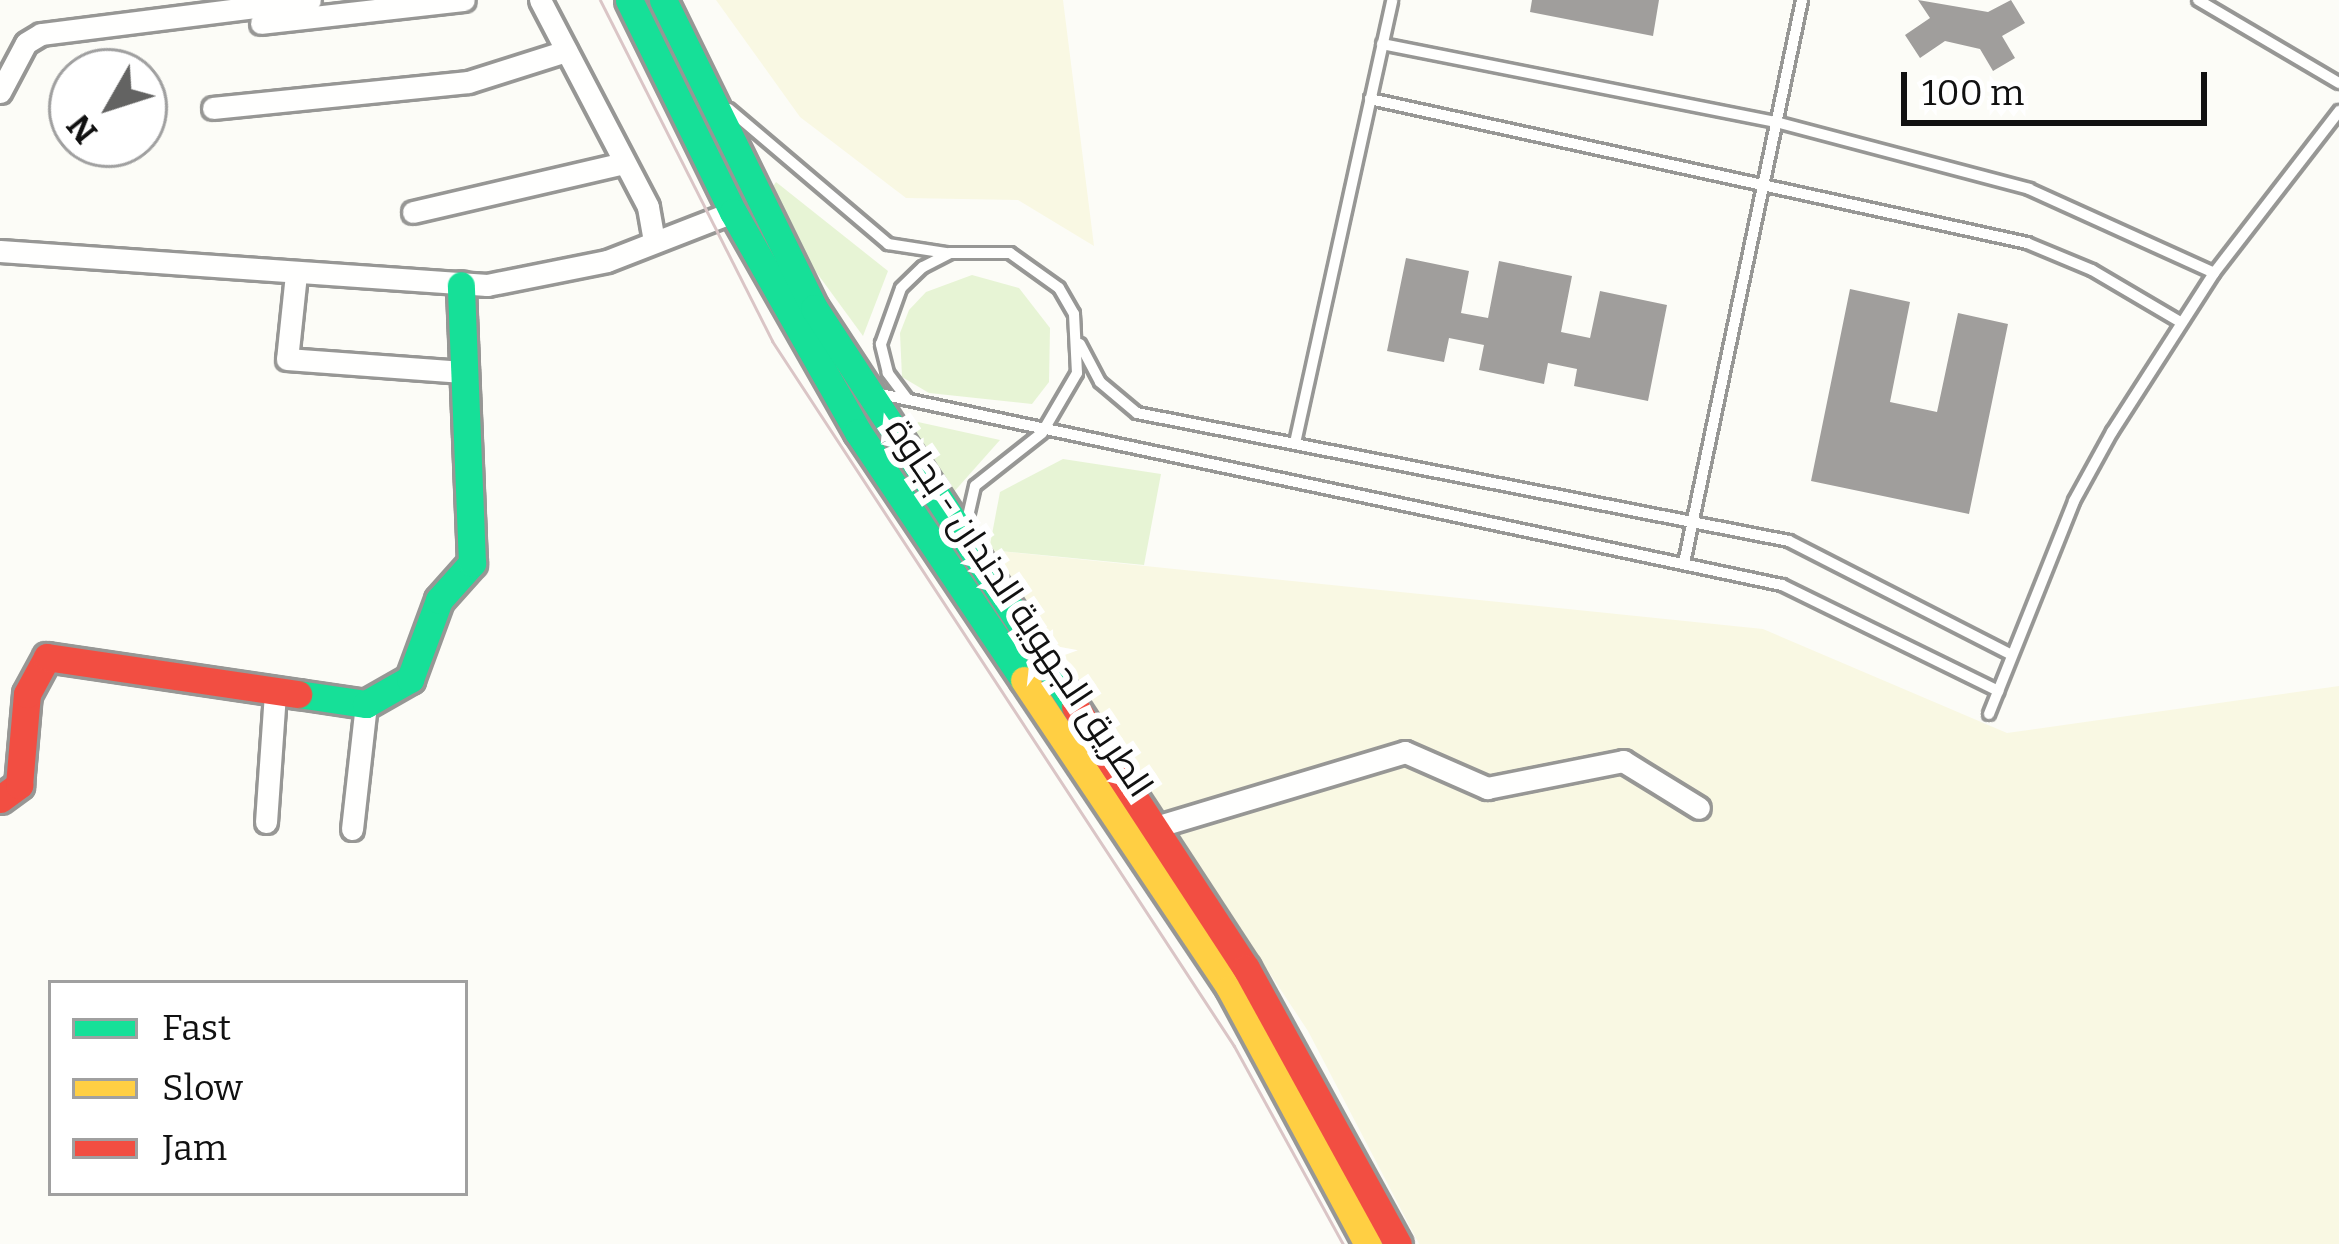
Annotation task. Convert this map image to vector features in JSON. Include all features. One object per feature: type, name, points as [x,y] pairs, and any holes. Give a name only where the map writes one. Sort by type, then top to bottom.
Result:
[{"type":"main road","name":"الطريق الجهوية الدندان - بجاوة","points":[[629,0],[733,212],[858,432],[1230,988],[1368,1244]]},
{"type":"main road","name":"الطريق الجهوية الدندان - بجاوة","points":[[663,0],[760,200],[864,390],[1309,1070],[1398,1244]]},
{"type":"main road","points":[[733,212],[760,200]]},
{"type":"main road","points":[[0,800],[19,785],[27,694],[46,657],[366,704],[410,680],[439,600],[472,562],[460,285]]},
{"type":"street","points":[[0,92],[26,43],[40,34],[310,0]]},
{"type":"street","points":[[261,23],[464,0]]},
{"type":"street","points":[[540,0],[657,227],[654,240]]},
{"type":"street","points":[[213,108],[468,82],[566,51]]},
{"type":"street","points":[[413,212],[623,163]]},
{"type":"street","points":[[0,251],[460,285],[607,261],[733,212]]},
{"type":"street","points":[[296,274],[286,359],[463,372]]},
{"type":"street","points":[[266,822],[275,693]]},
{"type":"street","points":[[352,829],[366,704]]},
{"type":"street","points":[[1152,828],[1406,752],[1487,788],[1624,760],[1699,808]]},
{"type":"lane","points":[[1295,442],[1392,0]]},
{"type":"lane","points":[[1684,563],[1802,0]]},
{"type":"lane","points":[[2198,0],[2339,83]]},
{"type":"lane","points":[[1382,44],[1776,122],[2030,189],[2214,273]]},
{"type":"lane","points":[[706,84],[765,147],[888,244],[950,254],[980,249],[1037,267],[1074,314],[1080,344],[1100,382],[1137,412],[1693,522],[1824,555],[2012,656]]},
{"type":"lane","points":[[1370,99],[1764,181],[2027,244],[2092,270],[2182,323]]},
{"type":"lane","points":[[1989,714],[2074,501],[2214,273],[2339,111]]},
{"type":"lane","points":[[858,432],[864,390],[901,288],[950,254]]},
{"type":"lane","points":[[880,344],[888,373],[908,400]]},
{"type":"lane","points":[[976,566],[968,500],[986,473],[1042,433],[1072,387],[1080,344]]},
{"type":"lane","points":[[813,355],[864,390],[1042,433],[1782,585],[1998,692]]},
{"type":"green space","points":[[716,0],[1063,0],[1094,246],[1018,200],[906,198],[800,117]]},
{"type":"green space","points":[[776,182],[888,271],[863,336],[811,265],[771,189]]},
{"type":"green space","points":[[972,275],[1019,288],[1050,328],[1049,382],[1032,404],[929,393],[902,377],[900,333],[909,310],[926,292]]},
{"type":"green space","points":[[918,422],[1000,440],[952,494],[913,431]]},
{"type":"green space","points":[[1063,459],[1161,474],[1144,565],[989,550],[1000,492]]},
{"type":"green space","points":[[989,550],[1763,629],[2007,733],[2339,686],[2339,1244],[1419,1244],[1308,1031]]},
{"type":"building","points":[[1532,0],[1659,0],[1653,36],[1530,12]]},
{"type":"building","points":[[1918,0],[1988,12],[2011,0],[2025,23],[2002,36],[2015,58],[1993,71],[1980,49],[1945,41],[1920,58],[1905,35],[1930,18]]},
{"type":"building","points":[[1406,258],[1469,271],[1461,313],[1488,318],[1499,261],[1572,276],[1561,332],[1590,338],[1600,291],[1667,305],[1648,401],[1574,386],[1577,369],[1548,363],[1544,384],[1479,370],[1484,345],[1449,338],[1444,362],[1387,351]]},
{"type":"building","points":[[1850,289],[1910,302],[1890,402],[1937,412],[1958,313],[2008,324],[1969,514],[1811,481]]},
{"type":"tram line","points":[[600,0],[772,341],[1234,1046],[1343,1244]]},
{"type":"traffic: fast","points":[[629,0],[733,212],[858,432],[1024,680]]},
{"type":"traffic: fast","points":[[663,0],[814,308],[1075,707]]},
{"type":"traffic: fast","points":[[298,694],[366,704],[410,679],[439,600],[472,563],[461,285]]},
{"type":"traffic: slow","points":[[1024,680],[1230,988],[1368,1244]]},
{"type":"traffic: jam","points":[[0,799],[19,785],[27,694],[47,657],[298,694]]},
{"type":"traffic: jam","points":[[1075,707],[1246,968],[1398,1244]]}]
